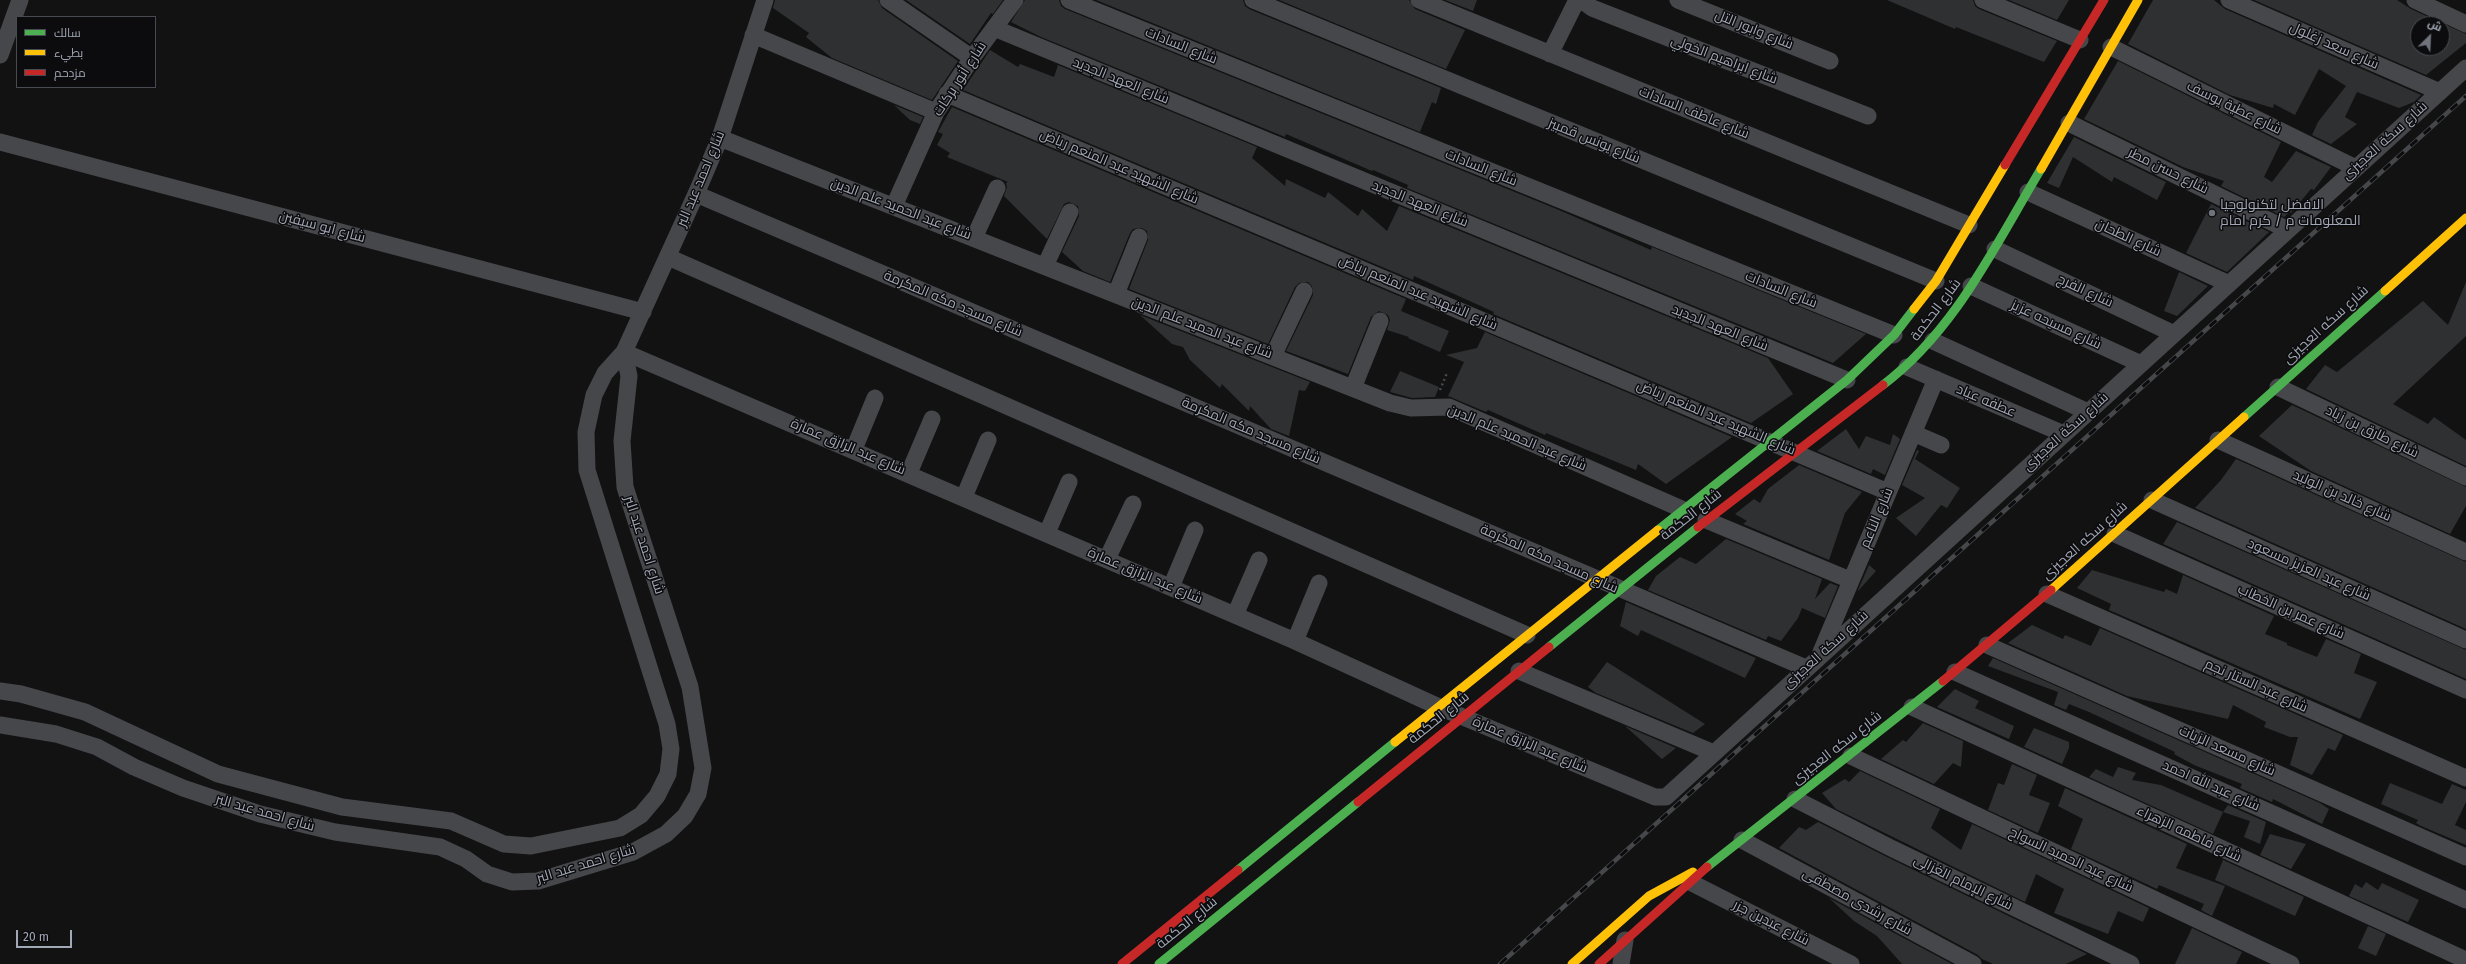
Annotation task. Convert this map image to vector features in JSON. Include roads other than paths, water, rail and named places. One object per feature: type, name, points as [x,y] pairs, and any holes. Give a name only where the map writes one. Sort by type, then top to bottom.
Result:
[{"type":"street","points":[[0,55],[20,0]]},
{"type":"street","name":"شارع احمد عبد البر","points":[[0,691],[21,694],[85,712],[218,774],[342,808],[451,821],[504,844],[531,846],[620,828],[641,815],[657,796],[668,774],[671,749],[667,724],[587,470],[586,432],[594,395],[605,373],[624,352],[668,257],[720,138],[765,0]]},
{"type":"street","points":[[888,0],[972,58]]},
{"type":"street","name":"شارع أنور بركات","points":[[894,206],[936,112],[972,58],[1015,0]]},
{"type":"street","name":"شارع السادات","points":[[1069,0],[1894,335]]},
{"type":"street","name":"شارع يونس قمبيز","points":[[1253,0],[1936,281]]},
{"type":"street","name":"شارع عاطف السادات","points":[[1419,0],[1969,225]]},
{"type":"street","points":[[1550,54],[1577,0]]},
{"type":"street","name":"شارع ابراهيم الخولي","points":[[1581,0],[1592,8],[1868,116]]},
{"type":"street","name":"شارع وابور التل","points":[[1678,0],[1830,61]]},
{"type":"street","points":[[1984,0],[2080,40]]},
{"type":"street","name":"شارع الحكمة","points":[[1122,964],[1597,578],[1847,380],[1894,335],[1936,281],[2104,0]]},
{"type":"street","name":"شارع الحكمة","points":[[1159,964],[1706,520],[1907,367],[1933,342],[1995,249],[2069,123],[2138,0]]},
{"type":"street","name":"شارع سعد زغلول","points":[[2229,0],[2440,92]]},
{"type":"street","points":[[2415,0],[2466,24]]},
{"type":"street","name":"شارع العهد الجديد","points":[[994,28],[1847,380]]},
{"type":"street","points":[[753,35],[936,112]]},
{"type":"street","name":"شارع عطية يوسف","points":[[2111,47],[2356,168]]},
{"type":"street","name":"شارع سكة العجيزى","points":[[1666,797],[2466,68]]},
{"type":"street","name":"شارع الشهيد عبد المنعم رياض","points":[[947,94],[1888,492]]},
{"type":"street","name":"شارع حسن مطر","points":[[2069,123],[2288,230]]},
{"type":"street","name":"شارع عبد الحميد علم الدين","points":[[720,138],[1390,403],[1411,408],[1449,407],[1684,510]]},
{"type":"street","name":"شارع ابو سيفين","points":[[0,142],[643,312]]},
{"type":"street","points":[[974,238],[997,188]]},
{"type":"street","name":"شارع الطحان","points":[[2028,192],[2229,284]]},
{"type":"street","name":"شارع مسجد مكه المكرمة","points":[[696,194],[1597,578],[1620,590],[1806,668]]},
{"type":"street","points":[[1045,266],[1070,212]]},
{"type":"street","name":"شارع سكه العجيزى","points":[[1599,964],[1707,866],[1851,756],[1955,672],[2047,594],[2466,218]]},
{"type":"street","points":[[1116,294],[1139,237]]},
{"type":"street","name":"شارع الفرج","points":[[1995,249],[2174,334]]},
{"type":"street","points":[[668,257],[1527,635]]},
{"type":"street","name":"شارع مسيحه عزيز","points":[[1971,286],[2141,364]]},
{"type":"street","points":[[1273,356],[1304,291]]},
{"type":"street","points":[[1353,388],[1380,321]]},
{"type":"street","points":[[1933,342],[2088,412]]},
{"type":"street","name":"شارع احمد عبد البر","points":[[0,725],[56,734],[97,747],[134,767],[183,788],[260,814],[335,832],[440,847],[466,859],[487,874],[512,882],[538,881],[633,852],[666,834],[685,816],[698,794],[703,768],[690,687],[625,486],[622,441],[628,376],[624,352]]},
{"type":"street","name":"شارع عبد الرازق عمارة","points":[[624,352],[1048,533],[1295,641],[1439,707],[1655,797],[1666,797]]},
{"type":"street","name":"عطفه عياد","points":[[1907,367],[2064,434]]},
{"type":"street","name":"شارع الناعم","points":[[1819,657],[1850,580],[1936,379]]},
{"type":"street","name":"شارع طارق بن زياد","points":[[2278,387],[2466,477]]},
{"type":"street","points":[[854,449],[875,398]]},
{"type":"street","points":[[909,473],[932,419]]},
{"type":"street","points":[[1913,432],[1941,446]]},
{"type":"street","points":[[964,497],[988,440]]},
{"type":"street","name":"شارع خالد بن الوليد","points":[[2218,440],[2466,552]]},
{"type":"street","points":[[1048,533],[1069,482]]},
{"type":"street","name":"شارع عبد العزيز مسعود","points":[[2152,500],[2466,640]]},
{"type":"street","points":[[1107,559],[1133,504]]},
{"type":"street","points":[[1706,520],[1850,580]]},
{"type":"street","points":[[1171,587],[1194,530]]},
{"type":"street","name":"شارع عمر بن الخطاب","points":[[2115,534],[2466,690]]},
{"type":"street","points":[[1235,615],[1259,560]]},
{"type":"street","points":[[1295,641],[1319,583]]},
{"type":"street","name":"شارع عبد الستار نجم","points":[[2047,594],[2466,778]]},
{"type":"street","name":"شارع مسعد الزيات","points":[[1987,645],[2466,857]]},
{"type":"street","points":[[1519,671],[1714,753]]},
{"type":"street","name":"شارع عبد الله احمد","points":[[1955,672],[2466,900]]},
{"type":"street","name":"شارع فاطمه الزهراء","points":[[1912,707],[2466,960]]},
{"type":"street","name":"شارع عبد الحميد السواح","points":[[1851,756],[2291,964]]},
{"type":"street","name":"شارع الإمام الغزالى","points":[[1795,799],[1891,848],[2131,964]]},
{"type":"street","name":"شارع رشدى مصطفى","points":[[1742,840],[1972,964]]},
{"type":"street","name":"شارع سكه العجيزى","points":[[1572,964],[1649,896],[1677,879],[1707,866]]},
{"type":"street","name":"شارع عبدين جزر","points":[[1690,882],[1852,964]]},
{"type":"street","points":[[1620,964],[1625,940]]},
{"type":"railway","points":[[1500,964],[2466,96]]},
{"type":"place","name":"الافضل لتكنولوجيا المعلومات م / كرم امام","points":[[2212,213]]}]
